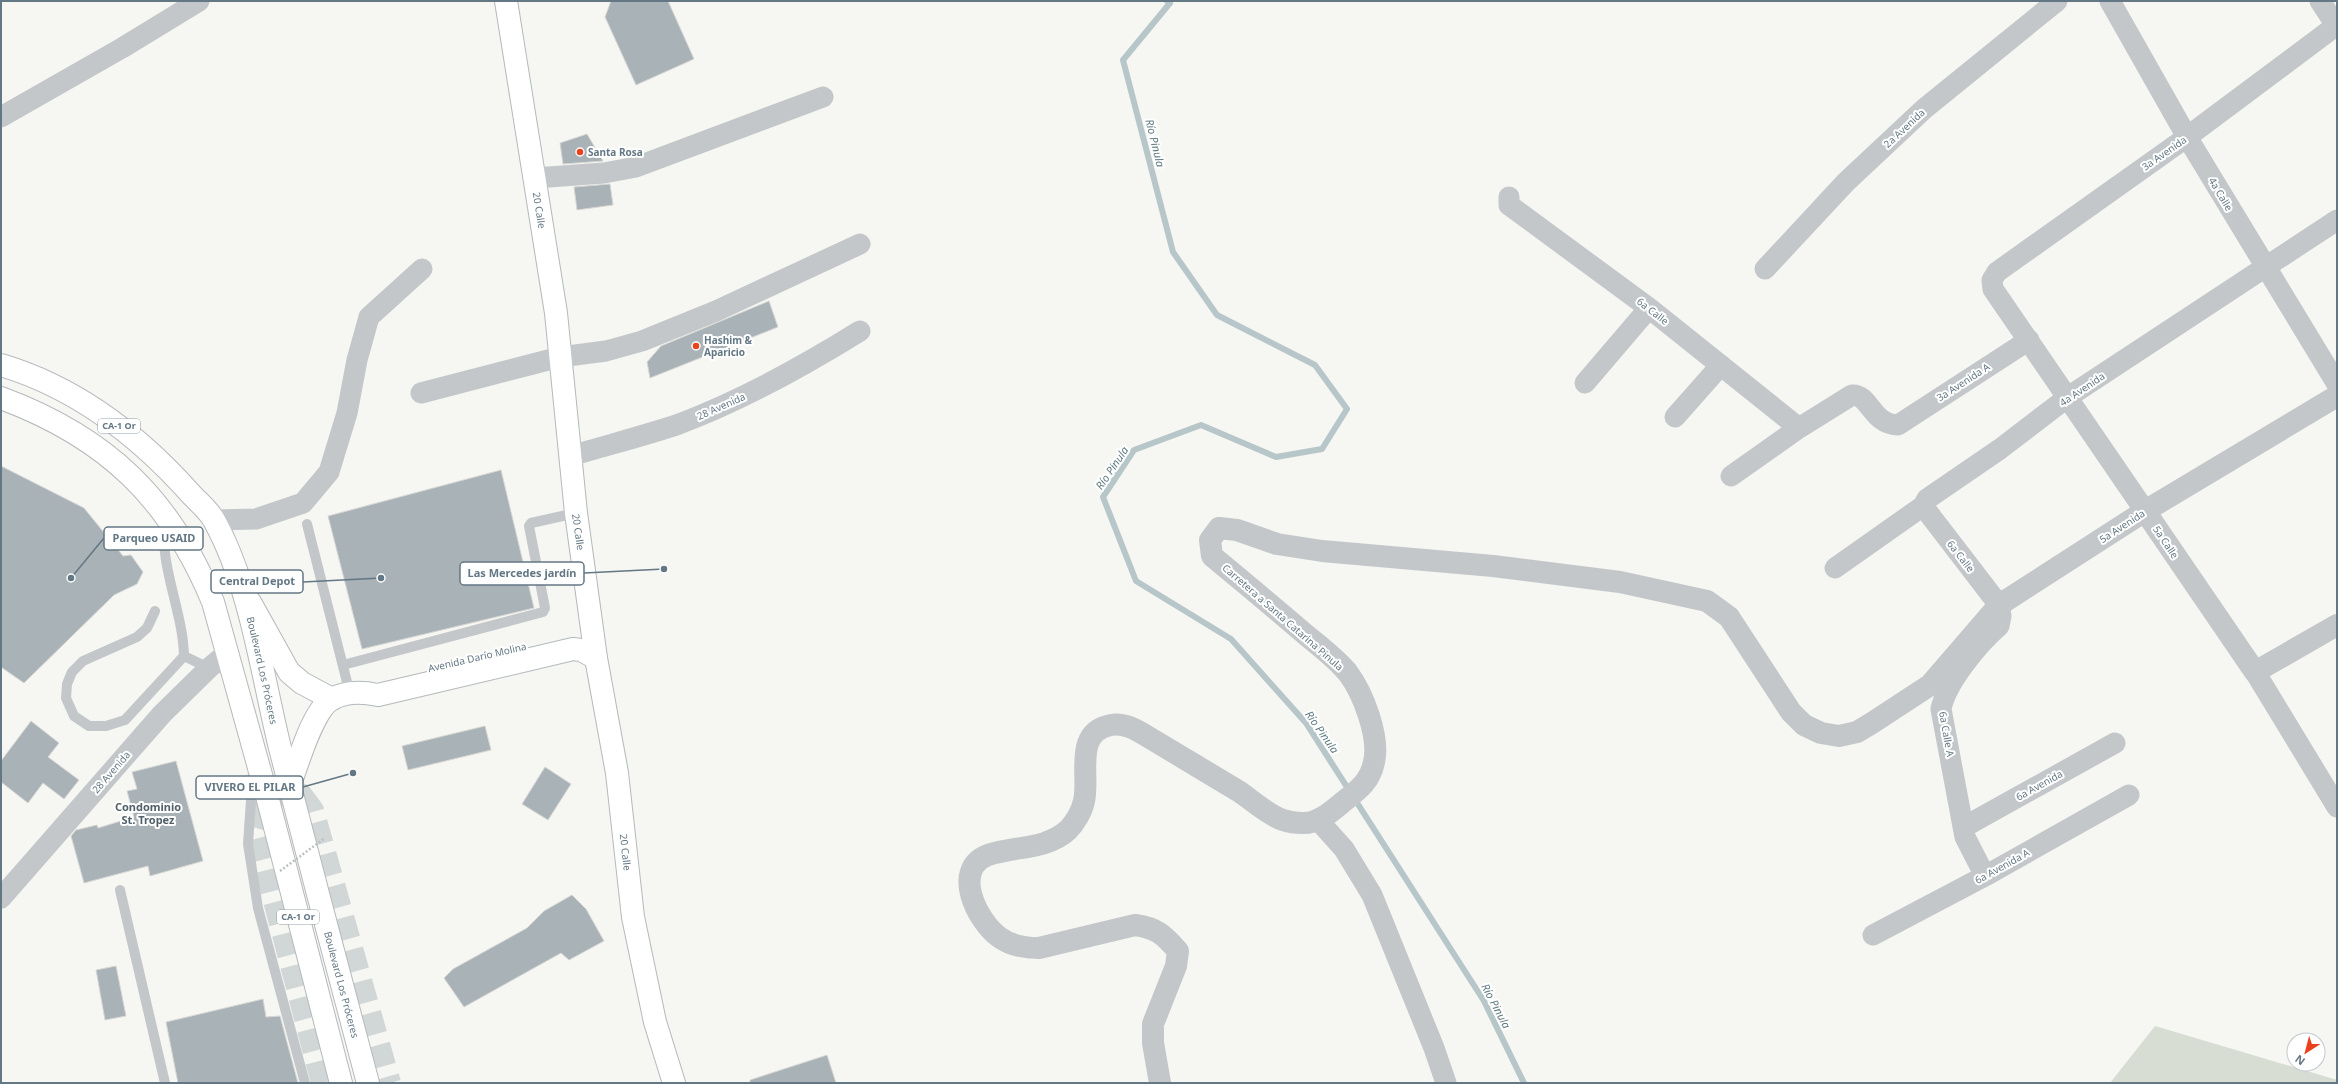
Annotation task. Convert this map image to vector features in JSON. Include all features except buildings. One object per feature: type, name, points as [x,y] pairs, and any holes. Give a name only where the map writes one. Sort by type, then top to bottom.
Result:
[{"type":"main road","name":"20 Calle","points":[[506,1],[556,313],[576,513],[596,658],[616,773],[633,916],[655,1022],[674,1083]]},
{"type":"main road","name":"Boulevard Los Próceres","points":[[1,366],[22,372],[56,387],[118,425],[165,465],[215,520],[241,583],[303,841],[368,1083]]},
{"type":"main road","name":"CA-1 Or","points":[[1,398],[61,423],[102,450],[137,481],[165,514],[202,575],[213,602],[254,751],[341,1083]]},
{"type":"main road","name":"Avenida Darío Molina","points":[[241,583],[289,672],[302,683],[348,695],[378,695],[573,649],[581,650],[596,658]]},
{"type":"main road","name":"Avenida Darío Molina","points":[[290,784],[308,733],[320,713],[348,695],[374,681],[569,635],[583,628],[591,619]]},
{"type":"street","points":[[1,117],[122,48],[198,1]]},
{"type":"street","name":"2a Avenida","points":[[1765,268],[1846,182],[1924,109],[2057,1]]},
{"type":"street","name":"4a Calle","points":[[2110,1],[2187,137],[2265,268],[2337,384]]},
{"type":"street","points":[[2320,1],[2337,26]]},
{"type":"street","name":"3a Avenida","points":[[1992,280],[1996,272],[2187,137],[2337,26]]},
{"type":"street","points":[[535,178],[604,173],[636,167],[823,97]]},
{"type":"street","name":"6a Calle","points":[[1509,197],[1510,205],[1649,308],[1799,428]]},
{"type":"street","name":"4a Avenida","points":[[1835,568],[1923,506],[1927,499],[2000,449],[2068,397],[2337,220]]},
{"type":"street","points":[[421,393],[560,357],[606,351],[642,341],[716,311],[860,244]]},
{"type":"street","points":[[215,520],[256,519],[303,502],[329,472],[348,413],[356,360],[369,318],[422,269]]},
{"type":"street","name":"5a Calle","points":[[1992,280],[1993,289],[2255,672],[2337,807]]},
{"type":"street","points":[[1585,383],[1649,308]]},
{"type":"street","name":"28 Avenida","points":[[571,456],[678,424],[717,408],[774,382],[860,331]]},
{"type":"street","name":"3a Avenida A","points":[[1799,428],[1852,395],[1860,396],[1880,420],[1888,424],[1898,425],[2029,340]]},
{"type":"street","points":[[1675,417],[1721,365]]},
{"type":"street","name":"5a Avenida","points":[[1930,685],[1999,606],[2145,511],[2337,396]]},
{"type":"street","points":[[1731,476],[1799,428]]},
{"type":"street","name":"6a Calle","points":[[1923,506],[1999,606]]},
{"type":"street","name":"Carretera a Santa Catarina Pinula","points":[[1326,814],[1366,784],[1375,762],[1374,740],[1369,715],[1360,693],[1348,673],[1326,652],[1212,556],[1210,540],[1219,528],[1237,530],[1277,544],[1322,551],[1493,566],[1620,582],[1707,601],[1728,617],[1791,712],[1804,725],[1821,733],[1839,736],[1857,732],[1930,685]]},
{"type":"street","name":"6a Calle A","points":[[1985,876],[1965,837],[1941,709],[1944,696],[1950,684],[1990,634],[1999,626],[2001,616],[1999,606]]},
{"type":"street","points":[[2255,672],[2337,625]]},
{"type":"street","name":"28 Avenida","points":[[1,898],[162,714],[209,668],[227,653]]},
{"type":"street","points":[[1160,1083],[1153,1043],[1153,1024],[1176,966],[1178,951],[1163,935],[1150,927],[1135,925],[1039,948],[1025,948],[1000,938],[982,918],[968,888],[972,869],[986,856],[1046,843],[1067,832],[1074,823],[1084,801],[1086,747],[1094,734],[1107,726],[1115,724],[1130,726],[1283,820],[1304,824],[1326,814],[1372,895],[1434,1048],[1439,1081]]},
{"type":"street","name":"6a Avenida","points":[[1964,827],[2115,743]]},
{"type":"street","name":"6a Avenida A","points":[[1873,935],[1985,876],[2129,794]]},
{"type":"lane","points":[[342,665],[543,612],[545,608],[528,526],[531,523],[576,513]]},
{"type":"lane","points":[[155,611],[146,628],[137,637],[83,661],[72,672],[67,684],[66,698],[74,716],[89,726],[106,726],[125,720],[184,656],[184,635],[162,538],[165,514]]},
{"type":"lane","points":[[307,524],[348,695]]},
{"type":"lane","points":[[184,656],[209,668]]},
{"type":"lane","points":[[254,751],[248,844],[258,908],[305,1083]]},
{"type":"lane","points":[[120,890],[165,1083]]},
{"type":"path","points":[[280,871],[325,838]]},
{"type":"shaded area","points":[[2155,1026],[2286,1065],[2286,1072],[2310,1072],[2337,1080],[2337,1083],[2110,1083]]},
{"type":"waterway","name":"Río Pinula","points":[[1167,1],[1170,3],[1123,60],[1173,252],[1217,315],[1315,365],[1347,409],[1322,449],[1276,457],[1201,425],[1134,450],[1103,497],[1136,581],[1231,639],[1306,723],[1484,1001],[1524,1083]]},
{"type":"tunnel","points":[[322,1083],[255,828],[261,807],[267,800],[294,792],[301,794],[313,810],[390,1083]]},
{"type":"place","name":"Santa Rosa","points":[[580,152]]},
{"type":"place","name":"Hashim & Aparicio","points":[[696,346]]},
{"type":"place","name":"Las Mercedes jardín","points":[[664,569]]},
{"type":"place","name":"Parqueo USAID","points":[[71,578]]},
{"type":"place","name":"Central Depot","points":[[381,578]]},
{"type":"place","name":"VIVERO EL PILAR","points":[[353,773]]},
{"type":"district","name":"Condominio St. Tropez","points":[[148,813]]}]
